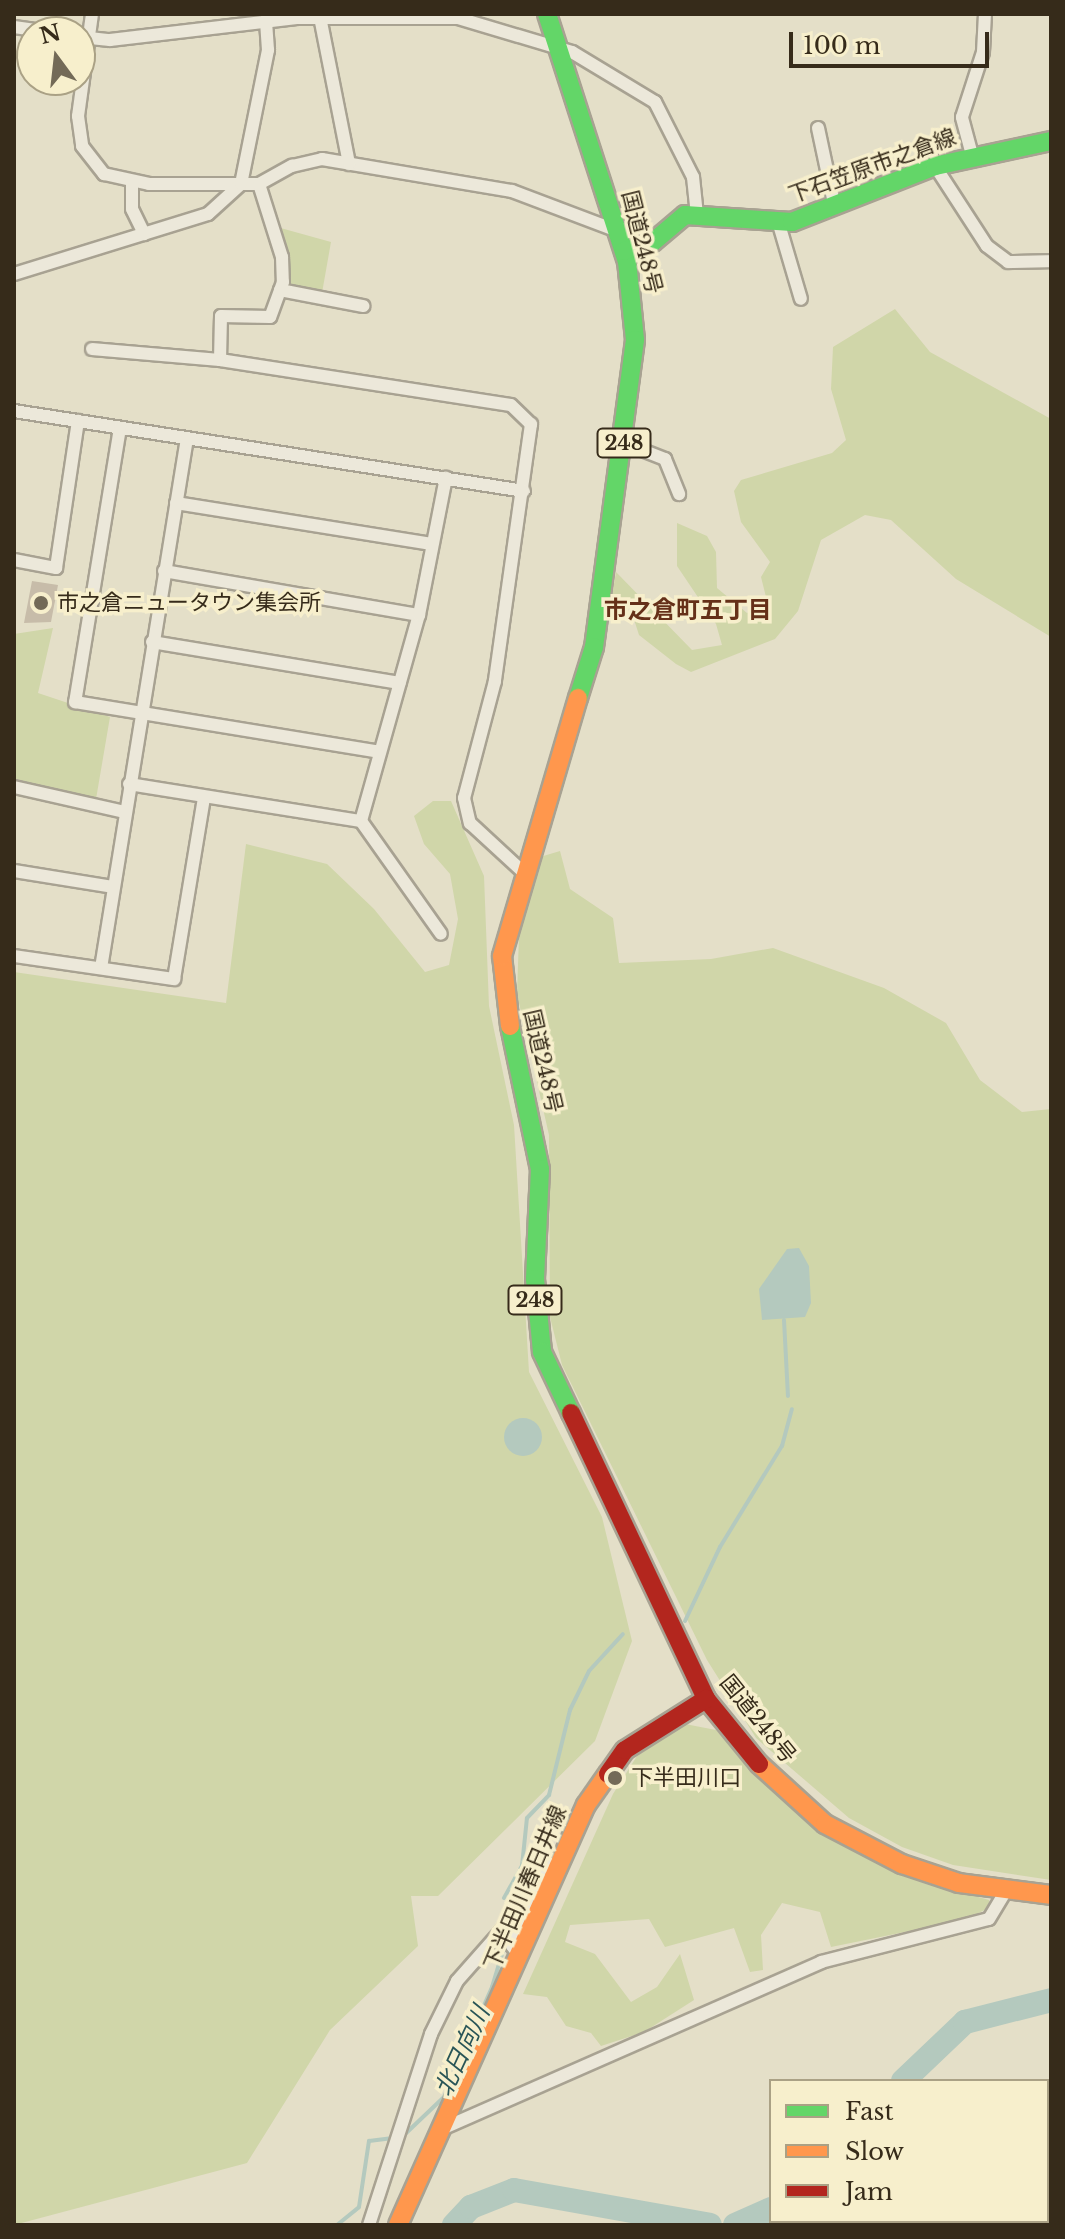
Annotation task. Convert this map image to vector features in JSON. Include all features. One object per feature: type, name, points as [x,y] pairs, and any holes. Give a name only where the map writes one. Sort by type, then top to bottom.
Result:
[{"type":"main road","name":"国道248号","points":[[547,14],[624,251],[635,340],[624,443],[594,647],[506,928],[502,988],[540,1169],[535,1279],[542,1352],[706,1699],[768,1775],[825,1824],[902,1864],[1006,1891],[1051,1895]]},
{"type":"main road","name":"下石笠原市之倉線","points":[[697,214],[792,222],[935,166],[972,155],[1051,141]]},
{"type":"main road","points":[[624,251],[653,242],[674,221],[697,214]]},
{"type":"main road","name":"下半田川春日井線","points":[[398,2225],[446,2127],[603,1775],[625,1750],[706,1699]]},
{"type":"street","points":[[972,155],[962,117],[983,52],[985,14]]},
{"type":"street","points":[[96,37],[297,16],[439,15],[558,51],[572,52],[628,82],[663,110],[693,177],[697,214]]},
{"type":"street","points":[[320,17],[349,164]]},
{"type":"street","points":[[14,274],[208,214],[241,184],[268,50],[266,20]]},
{"type":"street","points":[[80,96],[78,116],[82,146],[104,174],[132,182],[259,184],[292,166],[322,159],[512,191],[618,231]]},
{"type":"street","points":[[818,128],[834,203]]},
{"type":"street","points":[[935,166],[987,246],[1008,262],[1051,261]]},
{"type":"street","points":[[132,182],[132,209],[144,234]]},
{"type":"street","points":[[220,360],[221,316],[270,317],[280,290],[282,257],[259,184]]},
{"type":"street","points":[[778,221],[801,299]]},
{"type":"street","points":[[280,290],[363,306]]},
{"type":"street","points":[[92,349],[220,360],[511,405],[531,424],[495,681],[464,798],[470,823],[522,871]]},
{"type":"street","points":[[14,411],[524,491]]},
{"type":"street","points":[[14,560],[56,568],[78,421]]},
{"type":"street","points":[[120,428],[75,702],[379,752]]},
{"type":"street","points":[[101,968],[187,438]]},
{"type":"street","points":[[624,443],[665,459],[679,494]]},
{"type":"street","points":[[361,821],[419,615],[446,478]]},
{"type":"street","points":[[176,503],[432,544]]},
{"type":"street","points":[[164,571],[419,615]]},
{"type":"street","points":[[152,642],[400,683]]},
{"type":"street","points":[[129,784],[361,821],[441,934]]},
{"type":"street","points":[[14,787],[125,812]]},
{"type":"street","points":[[14,956],[174,979],[204,797]]},
{"type":"street","points":[[14,871],[113,887]]},
{"type":"street","points":[[369,2225],[395,2138],[457,1981],[519,1911],[535,1859],[542,1858],[548,1863],[512,1946],[512,1953],[523,1957]]},
{"type":"street","points":[[446,2127],[821,1962],[989,1919],[1006,1891]]},
{"type":"green space","points":[[277,227],[331,242],[322,293],[286,288]]},
{"type":"green space","points":[[895,309],[930,352],[1051,419],[1051,637],[956,579],[891,520],[865,515],[821,540],[798,611],[775,639],[691,672],[676,664],[639,635],[630,607],[612,596],[616,572],[692,650],[722,645],[716,624],[677,566],[677,523],[707,536],[716,552],[717,588],[747,613],[767,601],[761,577],[770,562],[741,522],[734,491],[741,480],[832,453],[846,440],[831,389],[833,347]]},
{"type":"green space","points":[[53,628],[38,693],[110,717],[95,805],[14,787],[14,634]]},
{"type":"green space","points":[[433,801],[451,801],[484,876],[489,1006],[514,1125],[529,1372],[602,1517],[632,1641],[595,1741],[438,1896],[411,1896],[418,1946],[330,2030],[247,2163],[14,2225],[14,972],[226,1003],[246,844],[327,864],[374,909],[425,972],[449,965],[458,919],[450,874],[424,844],[414,816]]},
{"type":"green space","points":[[560,851],[570,889],[613,918],[619,963],[711,959],[773,948],[884,988],[946,1023],[980,1080],[1022,1112],[1051,1109],[1051,1880],[953,1865],[902,1847],[849,1818],[756,1738],[707,1660],[562,1365],[550,1317],[549,1135],[517,994],[519,935],[540,857]]},
{"type":"green space","points":[[685,1724],[716,1730],[765,1783],[921,1881],[989,1900],[991,1907],[964,1920],[831,1947],[820,1912],[782,1903],[761,1935],[763,1970],[750,1972],[734,1928],[665,1947],[649,1919],[570,1925],[565,1942],[595,1954],[631,2002],[657,1987],[680,1954],[694,2000],[644,2032],[601,2046],[591,2033],[566,2026],[547,1997],[523,1994],[613,1794],[637,1756]]},
{"type":"shaded area","points":[[799,1248],[809,1266],[811,1303],[805,1317],[762,1320],[759,1289],[787,1249]]},
{"type":"shaded area","points":[[523,1418],[536,1424],[542,1437],[536,1450],[523,1456],[510,1450],[504,1437],[510,1424]]},
{"type":"building","name":"市之倉ニュータウン集会所","points":[[32,581],[58,585],[51,622],[24,623]]},
{"type":"waterway","name":"北日向川","points":[[784,1320],[788,1396]]},
{"type":"waterway","name":"北日向川","points":[[685,1621],[720,1547],[782,1446],[792,1409]]},
{"type":"waterway","name":"北日向川","points":[[504,1898],[522,1866],[527,1818],[549,1795],[570,1710],[589,1671],[623,1634]]},
{"type":"waterway","name":"北日向川","points":[[402,2137],[444,2097],[492,1987],[509,1931]]},
{"type":"waterway","points":[[905,2079],[965,2022],[1051,2000]]},
{"type":"waterway","name":"北日向川","points":[[337,2225],[359,2207],[369,2141],[393,2138]]},
{"type":"waterway","points":[[454,2225],[471,2207],[514,2190],[710,2225]]},
{"type":"waterway","points":[[735,2225],[769,2210]]},
{"type":"traffic: fast","points":[[547,14],[627,261],[635,340],[594,647],[578,698]]},
{"type":"traffic: fast","points":[[624,251],[653,242],[685,215],[792,222],[935,166],[1051,141]]},
{"type":"traffic: fast","points":[[510,1026],[540,1169],[535,1279],[542,1352],[571,1413]]},
{"type":"traffic: slow","points":[[510,1026],[502,956],[578,698]]},
{"type":"traffic: slow","points":[[759,1764],[825,1824],[902,1864],[959,1883],[1051,1895]]},
{"type":"traffic: slow","points":[[398,2225],[586,1805],[608,1774]]},
{"type":"traffic: jam","points":[[571,1413],[706,1699],[759,1764]]},
{"type":"traffic: jam","points":[[608,1774],[625,1750],[706,1699]]},
{"type":"place","name":"市之倉ニュータウン集会所","points":[[41,603]]},
{"type":"place","name":"下半田川口","points":[[615,1778]]},
{"type":"district","name":"市之倉町五丁目","points":[[688,610]]}]
